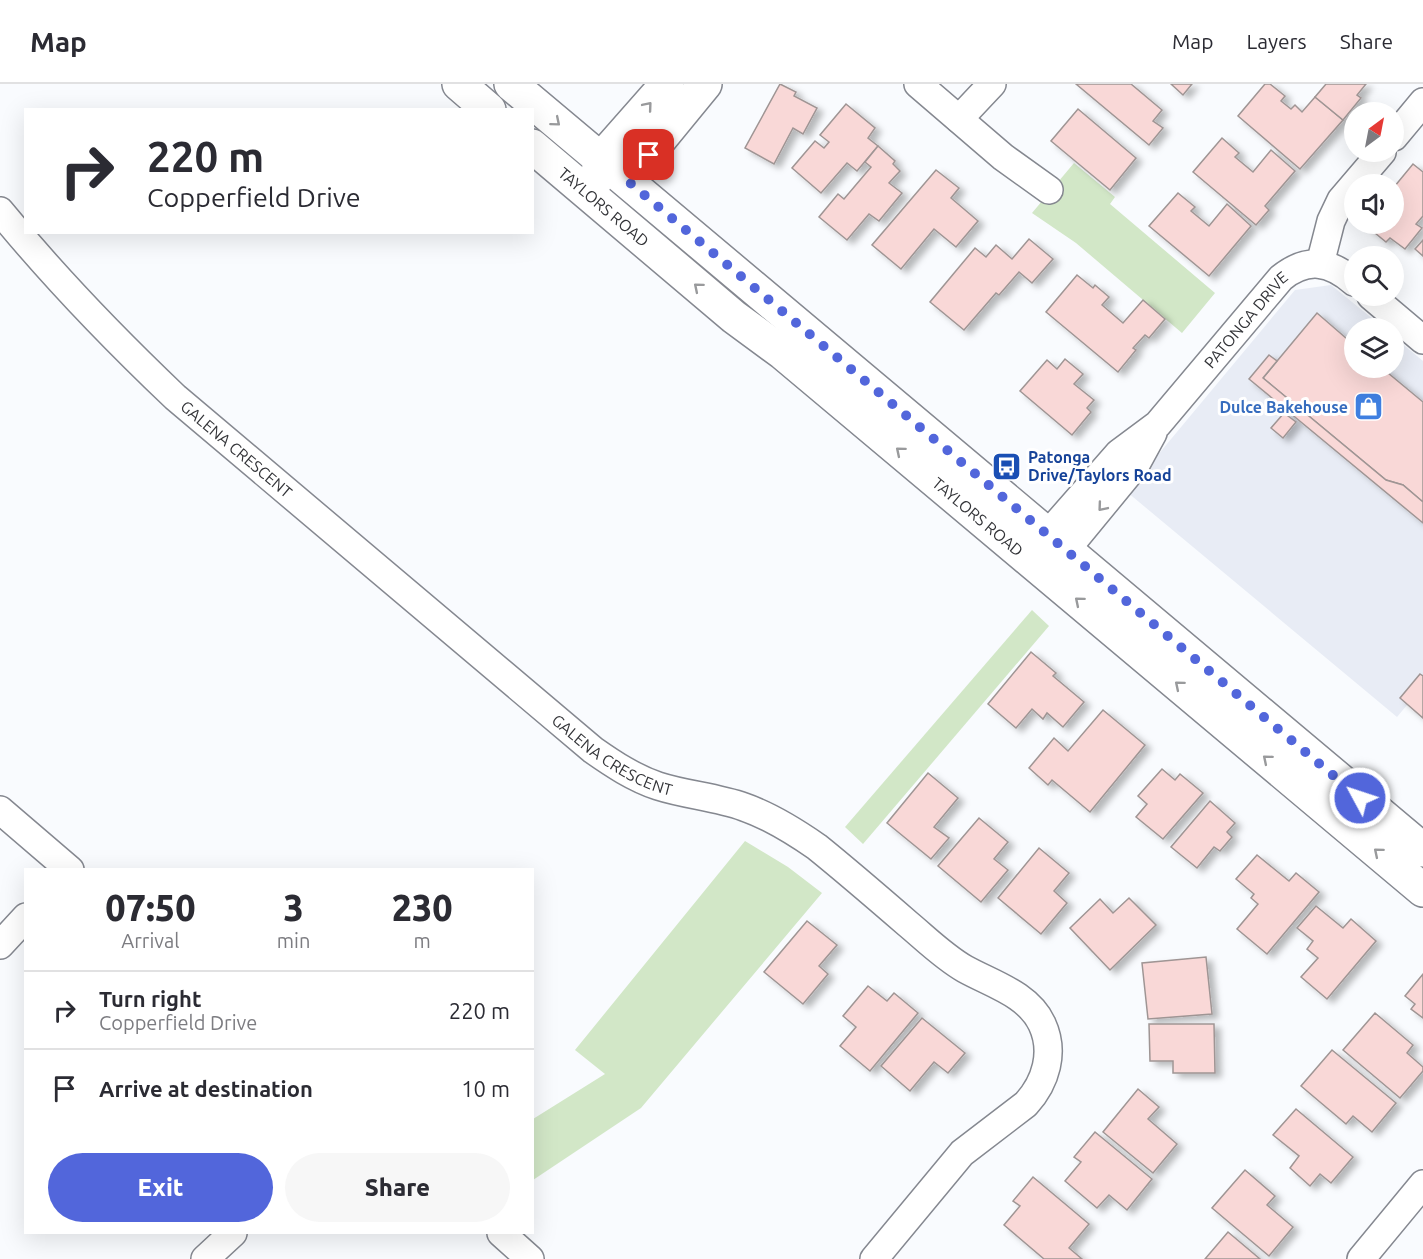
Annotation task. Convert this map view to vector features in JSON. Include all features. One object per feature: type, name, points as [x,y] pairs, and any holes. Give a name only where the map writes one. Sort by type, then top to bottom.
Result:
[{"type":"main road","points":[[459,84],[487,108]]},
{"type":"main road","name":"TAYLORS ROAD","points":[[511,84],[1057,543],[1237,707],[1423,890]]},
{"type":"main road","points":[[591,196],[601,159],[667,84]]},
{"type":"main road","points":[[591,196],[629,182],[655,145],[705,84]]},
{"type":"main road","name":"TAYLORS ROAD","points":[[534,148],[743,325],[783,352],[1035,565],[1237,707],[1423,850]]},
{"type":"main road","points":[[1035,565],[1057,543]]},
{"type":"street","points":[[918,84],[1003,157],[1049,190]]},
{"type":"street","points":[[959,119],[992,84]]},
{"type":"street","points":[[1404,125],[1423,102]]},
{"type":"street","points":[[1344,274],[1320,264],[1331,221],[1341,200],[1373,162]]},
{"type":"street","name":"GALENA CRESCENT","points":[[0,211],[57,279],[175,397],[593,750],[636,777],[658,786],[746,807],[798,833],[947,956],[1012,994],[1031,1008],[1041,1022],[1048,1040],[1049,1054],[1046,1069],[1034,1095],[1026,1104],[962,1153],[874,1259]]},
{"type":"street","name":"PATONGA DRIVE","points":[[1057,543],[1119,453],[1158,424],[1281,278],[1297,267],[1309,263],[1320,264]]},
{"type":"street","points":[[1383,306],[1423,340]]},
{"type":"street","points":[[0,810],[67,868]]},
{"type":"street","points":[[0,945],[24,919]]},
{"type":"street","points":[[1361,1259],[1423,1184]]},
{"type":"street","points":[[205,1259],[232,1234]]},
{"type":"street","points":[[502,1234],[530,1259]]},
{"type":"shaded area","points":[[1331,285],[1344,296],[1344,306],[1357,306],[1372,318],[1344,318],[1344,378],[1404,378],[1404,345],[1423,361],[1423,686],[1397,717],[1127,492],[1295,290]]},
{"type":"green space","points":[[1074,163],[1115,197],[1110,204],[1215,293],[1182,333],[1076,243],[1032,213]]},
{"type":"green space","points":[[1032,610],[1049,626],[863,844],[845,827]]},
{"type":"green space","points":[[745,841],[788,867],[822,893],[641,1108],[534,1179],[534,1118],[605,1074],[575,1050]]},
{"type":"building","points":[[780,84],[796,92],[794,96],[817,108],[803,134],[793,128],[774,164],[745,148]]},
{"type":"building","points":[[1076,84],[1131,84],[1162,110],[1153,121],[1163,128],[1149,145]]},
{"type":"building","points":[[1171,84],[1192,84],[1183,95]]},
{"type":"building","points":[[1265,84],[1270,84],[1285,96],[1281,101],[1291,109],[1295,105],[1302,112],[1315,97],[1343,120],[1300,169],[1238,116]]},
{"type":"building","points":[[1326,84],[1366,84],[1357,95],[1361,98],[1358,102],[1344,102],[1343,120],[1315,97]]},
{"type":"building","points":[[846,104],[875,128],[868,138],[878,146],[857,171],[847,163],[821,193],[792,168],[815,141],[824,148],[829,142],[820,135]]},
{"type":"building","points":[[1078,109],[1136,158],[1110,190],[1051,141]]},
{"type":"building","points":[[1222,138],[1239,153],[1235,157],[1253,172],[1271,150],[1295,171],[1265,206],[1269,210],[1256,225],[1193,172]]},
{"type":"building","points":[[878,146],[895,161],[893,164],[900,171],[889,183],[902,193],[879,221],[869,214],[847,240],[819,217],[838,194],[844,199],[871,167],[865,162]]},
{"type":"building","points":[[1413,164],[1423,172],[1423,216],[1416,224],[1422,228],[1405,249],[1404,246],[1390,238],[1386,242],[1376,234],[1404,234],[1404,175]]},
{"type":"building","points":[[936,170],[959,188],[951,198],[978,221],[956,247],[934,229],[901,269],[872,245]]},
{"type":"building","points":[[1178,193],[1195,207],[1191,211],[1209,226],[1227,204],[1251,226],[1209,276],[1149,226]]},
{"type":"building","points":[[1029,239],[1053,259],[1032,283],[1019,272],[999,295],[996,293],[964,330],[930,302],[975,248],[986,257],[996,245],[1012,259]]},
{"type":"building","points":[[1423,240],[1423,256],[1415,249]]},
{"type":"building","points":[[1077,275],[1093,288],[1095,285],[1109,297],[1102,305],[1123,323],[1143,300],[1165,319],[1149,338],[1145,335],[1133,348],[1136,350],[1118,372],[1046,312]]},
{"type":"building","points":[[1317,313],[1344,336],[1344,378],[1394,378],[1423,402],[1423,502],[1403,485],[1386,480],[1263,378]]},
{"type":"building","points":[[1269,355],[1277,361],[1263,378],[1386,480],[1403,485],[1423,502],[1423,523],[1249,379]]},
{"type":"building","points":[[1065,359],[1083,374],[1074,384],[1094,400],[1087,408],[1091,412],[1072,435],[1020,391],[1047,360],[1057,369]]},
{"type":"building","points":[[1284,413],[1296,422],[1283,438],[1271,428]]},
{"type":"building","points":[[1031,652],[1056,673],[1053,676],[1084,702],[1063,727],[1047,713],[1043,719],[1032,709],[1016,728],[988,704]]},
{"type":"building","points":[[1420,674],[1423,676],[1423,718],[1400,698]]},
{"type":"building","points":[[1103,710],[1145,745],[1090,812],[1052,780],[1048,785],[1029,768],[1054,738],[1068,751]]},
{"type":"building","points":[[1162,769],[1175,780],[1180,774],[1203,793],[1163,839],[1136,817],[1147,804],[1138,796]]},
{"type":"building","points":[[928,773],[958,798],[934,827],[949,838],[931,859],[887,823]]},
{"type":"building","points":[[1210,801],[1235,823],[1227,832],[1232,837],[1220,851],[1214,847],[1197,868],[1171,847]]},
{"type":"building","points":[[979,818],[1008,842],[994,859],[1008,870],[981,902],[938,866]]},
{"type":"building","points":[[1039,848],[1069,873],[1054,891],[1067,903],[1041,934],[998,898]]},
{"type":"building","points":[[1257,855],[1289,881],[1296,873],[1319,892],[1267,954],[1237,929],[1258,904],[1251,898],[1254,894],[1236,879]]},
{"type":"building","points":[[1129,898],[1156,925],[1110,970],[1070,928],[1100,899],[1113,913]]},
{"type":"building","points":[[1316,906],[1343,928],[1351,919],[1376,941],[1327,999],[1301,977],[1318,958],[1307,949],[1313,941],[1297,928]]},
{"type":"building","points":[[807,921],[837,945],[819,966],[828,974],[803,1004],[764,972]]},
{"type":"building","points":[[1206,957],[1212,1014],[1148,1019],[1142,963]]},
{"type":"building","points":[[1423,974],[1423,1018],[1411,1009],[1415,1004],[1405,996]]},
{"type":"building","points":[[868,986],[887,1001],[894,993],[918,1013],[870,1071],[840,1046],[856,1027],[843,1016]]},
{"type":"building","points":[[1375,1013],[1413,1045],[1407,1053],[1423,1067],[1423,1071],[1400,1098],[1343,1050]]},
{"type":"building","points":[[922,1018],[965,1053],[948,1073],[934,1062],[910,1091],[881,1066]]},
{"type":"building","points":[[1149,1024],[1214,1024],[1215,1073],[1173,1073],[1173,1061],[1150,1061]]},
{"type":"building","points":[[1332,1050],[1396,1103],[1372,1132],[1353,1116],[1346,1124],[1301,1086]]},
{"type":"building","points":[[1138,1089],[1159,1107],[1148,1119],[1177,1144],[1153,1173],[1103,1132]]},
{"type":"building","points":[[1296,1109],[1353,1157],[1331,1183],[1320,1174],[1310,1186],[1290,1168],[1299,1156],[1273,1135]]},
{"type":"building","points":[[1095,1132],[1152,1179],[1127,1210],[1109,1195],[1097,1208],[1065,1181],[1081,1162],[1074,1157]]},
{"type":"building","points":[[1245,1170],[1275,1196],[1267,1205],[1293,1227],[1269,1256],[1212,1208]]},
{"type":"building","points":[[1033,1177],[1089,1224],[1069,1248],[1082,1259],[1044,1259],[1004,1225],[1020,1206],[1013,1201]]},
{"type":"building","points":[[1228,1232],[1260,1259],[1205,1259]]},
{"type":"place","name":"Dulce Bakehouse","points":[[1369,407]]},
{"type":"place","name":"Patonga Drive/Taylors Road","points":[[1007,466]]},
{"type":"route","points":[[649,155],[629,182],[1360,798]]}]
